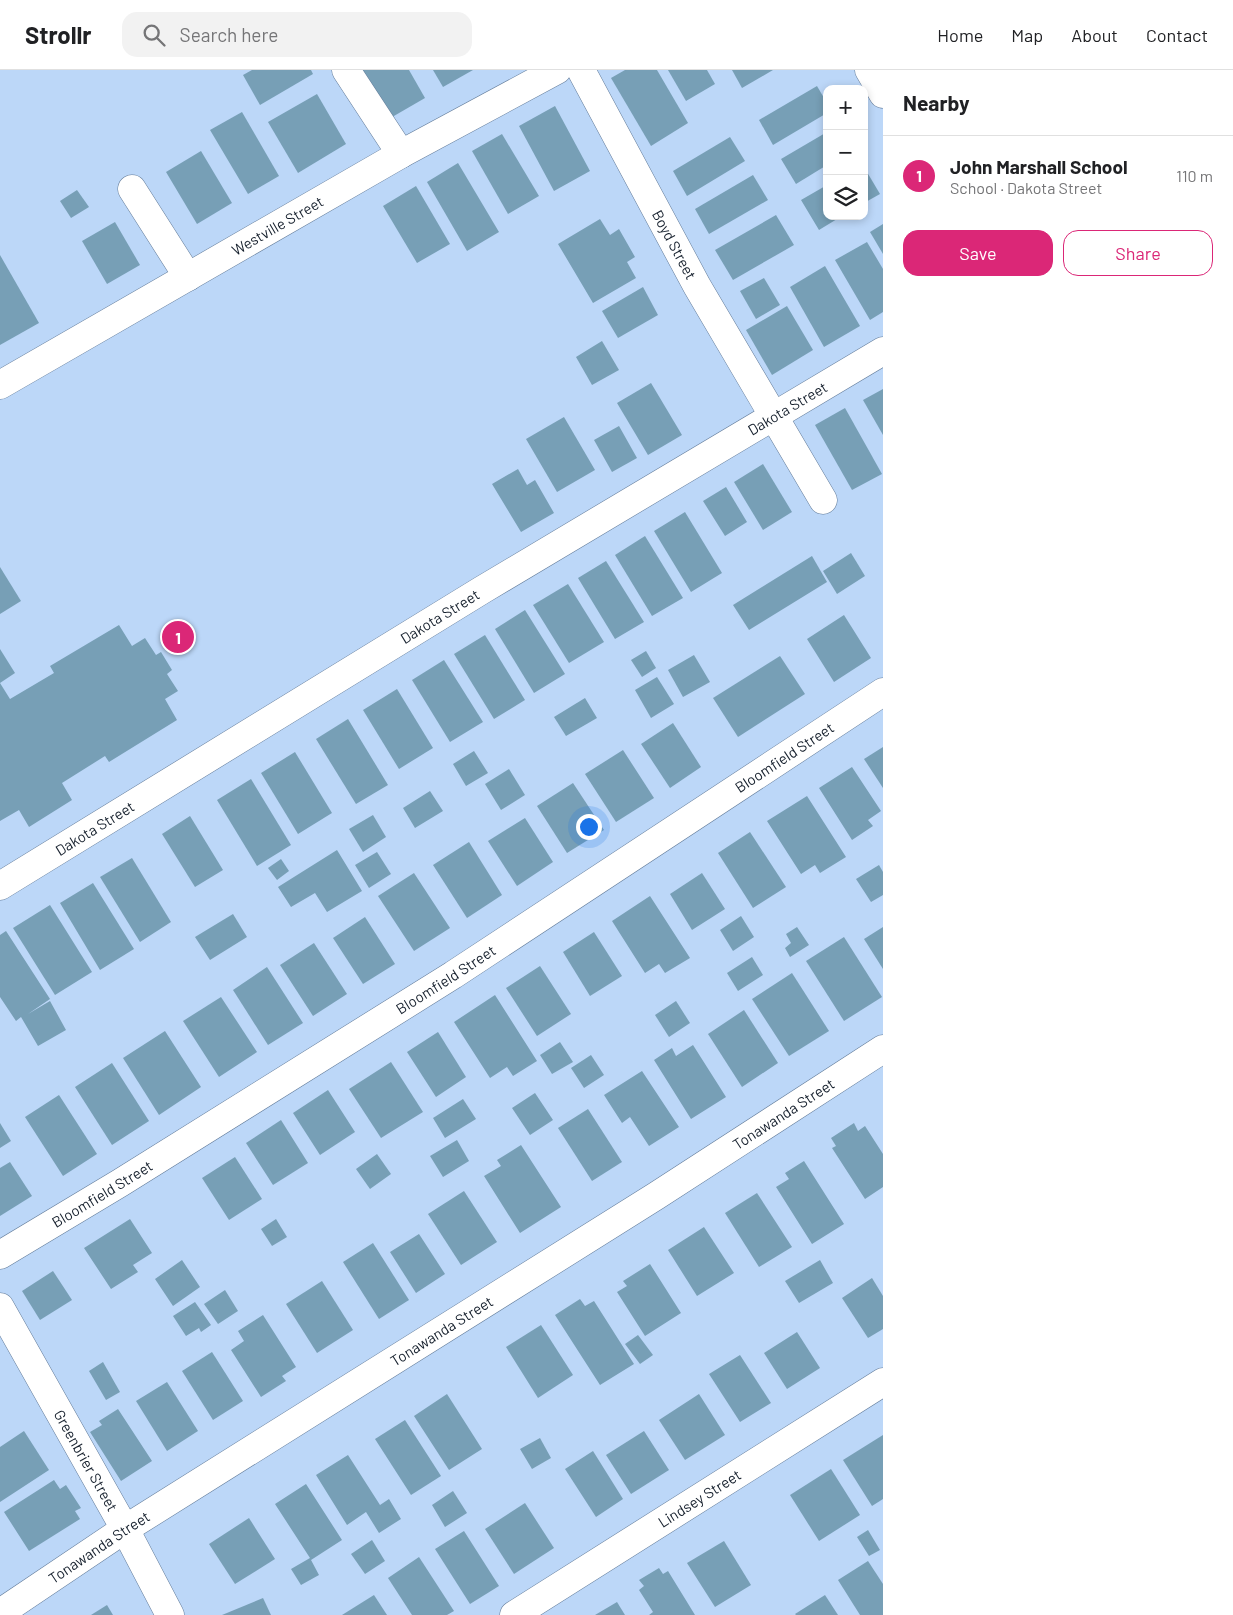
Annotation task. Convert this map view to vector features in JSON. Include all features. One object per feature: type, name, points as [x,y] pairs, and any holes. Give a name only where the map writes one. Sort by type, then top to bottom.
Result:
[{"type":"street","points":[[346,70],[401,154]]},
{"type":"street","name":"Westville Street","points":[[0,385],[401,154],[557,70]]},
{"type":"street","name":"Boyd Street","points":[[581,70],[697,286],[823,500]]},
{"type":"street","points":[[868,70],[883,94]]},
{"type":"street","points":[[132,189],[188,277]]},
{"type":"street","name":"Dakota Street","points":[[0,886],[473,596],[883,351]]},
{"type":"street","name":"Bloomfield Street","points":[[0,1255],[120,1183],[453,975],[883,692]]},
{"type":"street","name":"Tonawanda Street","points":[[0,1613],[125,1528],[656,1196],[883,1049]]},
{"type":"street","name":"Greenbrier Street","points":[[0,1306],[125,1528],[170,1615]]},
{"type":"street","name":"Lindsey Street","points":[[514,1615],[883,1382]]},
{"type":"building","points":[[252,70],[311,70],[313,74],[260,105],[243,75]]},
{"type":"building","points":[[357,70],[409,70],[425,98],[387,120]]},
{"type":"building","points":[[433,70],[473,70],[443,87]]},
{"type":"building","points":[[625,70],[657,70],[688,123],[651,146],[611,78]]},
{"type":"building","points":[[668,70],[707,70],[715,84],[686,101]]},
{"type":"building","points":[[732,70],[773,70],[742,88]]},
{"type":"building","points":[[817,86],[823,96],[823,115],[773,145],[759,120]]},
{"type":"building","points":[[317,94],[346,144],[298,173],[268,122]]},
{"type":"building","points":[[555,106],[590,171],[554,191],[519,126]]},
{"type":"building","points":[[242,112],[279,176],[248,194],[210,130]]},
{"type":"building","points":[[502,134],[539,196],[508,214],[472,151]]},
{"type":"building","points":[[823,134],[823,167],[796,184],[781,159]]},
{"type":"building","points":[[730,137],[745,161],[687,196],[673,171]]},
{"type":"building","points":[[201,151],[232,203],[197,224],[166,172]]},
{"type":"building","points":[[458,163],[499,232],[467,251],[427,182]]},
{"type":"building","points":[[868,174],[880,194],[868,201]]},
{"type":"building","points":[[753,175],[768,200],[709,234],[695,209]]},
{"type":"building","points":[[416,186],[450,244],[417,263],[383,206]]},
{"type":"building","points":[[823,187],[823,220],[835,220],[819,230],[801,200]]},
{"type":"building","points":[[77,190],[89,207],[71,218],[60,201]]},
{"type":"building","points":[[776,215],[794,245],[733,280],[715,250]]},
{"type":"building","points":[[600,219],[610,235],[619,229],[635,257],[627,262],[636,278],[593,303],[558,244]]},
{"type":"building","points":[[115,222],[140,265],[107,284],[82,241]]},
{"type":"building","points":[[883,224],[883,254],[870,232]]},
{"type":"building","points":[[867,242],[883,269],[883,312],[870,320],[835,260]]},
{"type":"building","points":[[0,255],[39,323],[0,345]]},
{"type":"building","points":[[825,266],[860,326],[824,347],[790,287]]},
{"type":"building","points":[[764,278],[780,305],[756,319],[740,291]]},
{"type":"building","points":[[643,287],[658,315],[618,338],[602,311]]},
{"type":"building","points":[[787,306],[813,350],[772,375],[746,330]]},
{"type":"building","points":[[602,341],[619,370],[592,385],[576,357]]},
{"type":"building","points":[[651,383],[682,435],[648,455],[617,403]]},
{"type":"building","points":[[883,389],[883,435],[863,400]]},
{"type":"building","points":[[845,408],[882,474],[852,490],[815,425]]},
{"type":"building","points":[[564,417],[595,470],[557,492],[526,439]]},
{"type":"building","points":[[619,426],[637,458],[612,472],[594,440]]},
{"type":"building","points":[[763,464],[792,512],[763,530],[734,482]]},
{"type":"building","points":[[518,469],[527,485],[535,480],[554,513],[521,532],[492,484]]},
{"type":"building","points":[[726,487],[747,522],[725,536],[703,501]]},
{"type":"building","points":[[685,512],[722,573],[691,592],[654,531]]},
{"type":"building","points":[[645,536],[683,598],[652,616],[615,555]]},
{"type":"building","points":[[851,553],[865,576],[837,594],[823,571]]},
{"type":"building","points":[[812,556],[827,582],[749,630],[733,605]]},
{"type":"building","points":[[606,561],[644,622],[615,639],[578,578]]},
{"type":"building","points":[[0,567],[21,601],[0,614]]},
{"type":"building","points":[[568,584],[604,642],[569,663],[533,605]]},
{"type":"building","points":[[525,610],[565,674],[534,693],[495,629]]},
{"type":"building","points":[[844,615],[871,658],[834,682],[807,639]]},
{"type":"building","points":[[119,625],[132,646],[145,638],[156,655],[161,652],[172,670],[167,674],[178,691],[165,699],[177,720],[109,762],[105,756],[62,783],[72,800],[29,827],[19,810],[0,821],[0,683],[10,699],[54,673],[50,666]]},
{"type":"building","points":[[485,635],[525,700],[494,719],[454,654]]},
{"type":"building","points":[[0,649],[15,673],[0,683]]},
{"type":"building","points":[[646,651],[656,668],[642,677],[631,660]]},
{"type":"building","points":[[694,655],[710,682],[683,697],[668,670]]},
{"type":"building","points":[[780,656],[805,694],[738,737],[713,698]]},
{"type":"building","points":[[444,660],[483,722],[450,742],[412,680]]},
{"type":"building","points":[[657,677],[674,704],[651,718],[635,690]]},
{"type":"building","points":[[397,689],[433,748],[399,769],[363,710]]},
{"type":"building","points":[[585,698],[597,718],[566,736],[554,717]]},
{"type":"building","points":[[348,719],[388,785],[356,804],[316,739]]},
{"type":"building","points":[[673,723],[701,767],[670,788],[641,744]]},
{"type":"building","points":[[883,747],[883,788],[864,759]]},
{"type":"building","points":[[623,750],[654,798],[616,822],[585,774]]},
{"type":"building","points":[[474,751],[488,773],[466,786],[453,764]]},
{"type":"building","points":[[295,752],[332,813],[298,834],[261,773]]},
{"type":"building","points":[[852,767],[881,811],[868,820],[873,826],[852,840],[819,788]]},
{"type":"building","points":[[509,769],[525,795],[501,810],[485,784]]},
{"type":"building","points":[[251,779],[291,845],[257,866],[217,800]]},
{"type":"building","points":[[573,783],[604,830],[567,853],[537,806]]},
{"type":"building","points":[[430,791],[443,811],[415,828],[403,808]]},
{"type":"building","points":[[807,796],[846,857],[820,873],[815,865],[801,874],[767,821]]},
{"type":"building","points":[[373,815],[386,837],[363,852],[349,829]]},
{"type":"building","points":[[190,816],[223,870],[195,887],[162,834]]},
{"type":"building","points":[[525,818],[553,862],[517,886],[488,841]]},
{"type":"building","points":[[750,832],[786,887],[753,908],[718,853]]},
{"type":"building","points":[[469,842],[502,895],[467,918],[433,865]]},
{"type":"building","points":[[337,850],[362,891],[327,912],[315,893],[291,907],[278,887]]},
{"type":"building","points":[[377,852],[391,874],[369,888],[355,865]]},
{"type":"building","points":[[132,858],[171,922],[140,942],[100,877]]},
{"type":"building","points":[[281,859],[289,871],[277,880],[268,868]]},
{"type":"building","points":[[879,865],[883,872],[883,895],[871,902],[856,879]]},
{"type":"building","points":[[414,873],[450,928],[414,951],[378,896]]},
{"type":"building","points":[[702,873],[725,909],[692,930],[670,894]]},
{"type":"building","points":[[93,883],[134,949],[100,970],[60,903]]},
{"type":"building","points":[[650,896],[690,958],[665,973],[659,964],[645,973],[612,921]]},
{"type":"building","points":[[50,905],[92,972],[55,995],[13,928]]},
{"type":"building","points":[[233,914],[247,937],[210,960],[195,937]]},
{"type":"building","points":[[741,916],[754,937],[733,951],[720,930]]},
{"type":"building","points":[[365,917],[395,964],[363,984],[333,938]]},
{"type":"building","points":[[797,927],[809,945],[790,957],[785,948],[791,943],[786,934]]},
{"type":"building","points":[[883,927],[883,969],[864,939]]},
{"type":"building","points":[[6,931],[50,999],[28,1014],[50,1001],[66,1030],[38,1046],[21,1017],[16,1021],[0,997],[0,935]]},
{"type":"building","points":[[594,932],[622,976],[590,996],[563,952]]},
{"type":"building","points":[[844,937],[882,997],[844,1021],[806,961]]},
{"type":"building","points":[[314,943],[347,994],[313,1016],[280,965]]},
{"type":"building","points":[[752,957],[763,975],[738,991],[727,973]]},
{"type":"building","points":[[540,966],[571,1014],[537,1036],[506,988]]},
{"type":"building","points":[[267,967],[303,1023],[268,1045],[233,990]]},
{"type":"building","points":[[792,973],[829,1031],[789,1056],[752,999]]},
{"type":"building","points":[[495,995],[537,1061],[513,1076],[507,1067],[490,1078],[454,1022]]},
{"type":"building","points":[[221,997],[257,1052],[219,1077],[183,1021]]},
{"type":"building","points":[[676,1001],[690,1023],[669,1037],[655,1015]]},
{"type":"building","points":[[744,1010],[778,1063],[742,1087],[708,1034]]},
{"type":"building","points":[[165,1031],[201,1087],[159,1115],[123,1058]]},
{"type":"building","points":[[438,1032],[466,1077],[436,1097],[407,1052]]},
{"type":"building","points":[[560,1042],[573,1062],[552,1074],[540,1055]]},
{"type":"building","points":[[693,1045],[726,1097],[691,1119],[654,1060],[672,1048],[676,1056]]},
{"type":"building","points":[[591,1055],[604,1075],[584,1088],[571,1068]]},
{"type":"building","points":[[391,1062],[423,1112],[381,1138],[349,1089]]},
{"type":"building","points":[[112,1063],[149,1121],[112,1145],[75,1087]]},
{"type":"building","points":[[642,1071],[679,1127],[649,1146],[630,1117],[622,1123],[604,1095]]},
{"type":"building","points":[[328,1090],[355,1132],[320,1155],[293,1113]]},
{"type":"building","points":[[535,1093],[553,1120],[530,1135],[512,1108]]},
{"type":"building","points":[[59,1095],[97,1154],[63,1176],[25,1117]]},
{"type":"building","points":[[463,1099],[476,1119],[445,1138],[433,1118]]},
{"type":"building","points":[[588,1109],[622,1162],[592,1181],[558,1128]]},
{"type":"building","points":[[281,1120],[308,1163],[273,1185],[246,1143]]},
{"type":"building","points":[[0,1123],[11,1141],[0,1148]]},
{"type":"building","points":[[854,1123],[858,1131],[865,1126],[883,1154],[883,1187],[865,1199],[832,1148],[836,1146],[831,1138]]},
{"type":"building","points":[[457,1140],[469,1161],[443,1177],[430,1156]]},
{"type":"building","points":[[521,1145],[561,1207],[520,1233],[484,1176],[501,1166],[497,1160]]},
{"type":"building","points":[[377,1154],[391,1174],[370,1189],[356,1169]]},
{"type":"building","points":[[235,1157],[262,1199],[229,1220],[202,1178]]},
{"type":"building","points":[[804,1161],[844,1224],[812,1244],[776,1187],[789,1179],[785,1173]]},
{"type":"building","points":[[10,1162],[32,1196],[0,1216],[0,1168]]},
{"type":"building","points":[[464,1191],[497,1242],[461,1265],[428,1214]]},
{"type":"building","points":[[757,1193],[792,1247],[759,1267],[725,1213]]},
{"type":"building","points":[[130,1219],[152,1253],[133,1265],[138,1272],[111,1289],[84,1248]]},
{"type":"building","points":[[276,1219],[287,1237],[272,1246],[261,1229]]},
{"type":"building","points":[[704,1227],[734,1273],[697,1296],[668,1250]]},
{"type":"building","points":[[419,1234],[445,1274],[416,1293],[390,1252]]},
{"type":"building","points":[[373,1243],[409,1300],[379,1319],[343,1262]]},
{"type":"building","points":[[182,1260],[200,1287],[173,1306],[155,1279]]},
{"type":"building","points":[[820,1260],[833,1283],[799,1303],[785,1281]]},
{"type":"building","points":[[650,1264],[681,1313],[645,1336],[617,1292],[627,1286],[623,1281]]},
{"type":"building","points":[[53,1271],[72,1300],[40,1320],[22,1291]]},
{"type":"building","points":[[872,1278],[883,1296],[883,1329],[868,1338],[842,1298]]},
{"type":"building","points":[[322,1281],[353,1330],[317,1353],[286,1304]]},
{"type":"building","points":[[225,1290],[238,1311],[218,1324],[204,1304]]},
{"type":"building","points":[[580,1299],[585,1306],[594,1301],[634,1364],[600,1385],[555,1315]]},
{"type":"building","points":[[195,1302],[211,1325],[201,1332],[199,1328],[186,1336],[173,1316]]},
{"type":"building","points":[[263,1315],[296,1367],[282,1376],[286,1381],[261,1397],[231,1350],[244,1341],[238,1331]]},
{"type":"building","points":[[541,1325],[573,1375],[538,1398],[506,1347]]},
{"type":"building","points":[[797,1332],[820,1368],[787,1389],[764,1353]]},
{"type":"building","points":[[638,1335],[653,1355],[640,1364],[625,1344]]},
{"type":"building","points":[[212,1352],[243,1401],[213,1420],[182,1371]]},
{"type":"building","points":[[740,1355],[771,1403],[740,1422],[709,1374]]},
{"type":"building","points":[[103,1362],[120,1392],[106,1400],[89,1371]]},
{"type":"building","points":[[167,1382],[198,1431],[167,1451],[136,1401]]},
{"type":"building","points":[[447,1394],[482,1449],[449,1470],[414,1416]]},
{"type":"building","points":[[699,1394],[725,1435],[685,1460],[659,1420]]},
{"type":"building","points":[[118,1409],[152,1461],[121,1481],[90,1432],[102,1425],[99,1421]]},
{"type":"building","points":[[405,1420],[441,1476],[411,1495],[375,1439]]},
{"type":"building","points":[[24,1431],[49,1470],[0,1502],[0,1447]]},
{"type":"building","points":[[644,1431],[669,1470],[631,1494],[606,1455]]},
{"type":"building","points":[[883,1435],[883,1499],[872,1506],[843,1460]]},
{"type":"building","points":[[540,1438],[551,1458],[532,1469],[520,1449]]},
{"type":"building","points":[[593,1451],[623,1499],[596,1517],[565,1469]]},
{"type":"building","points":[[348,1455],[380,1505],[389,1499],[401,1519],[379,1533],[366,1512],[347,1525],[316,1475]]},
{"type":"building","points":[[831,1469],[860,1515],[819,1541],[790,1495]]},
{"type":"building","points":[[54,1480],[60,1489],[66,1485],[81,1508],[75,1511],[80,1519],[29,1551],[4,1512]]},
{"type":"building","points":[[306,1484],[342,1540],[311,1560],[319,1575],[301,1585],[291,1569],[310,1558],[275,1504]]},
{"type":"building","points":[[453,1491],[467,1513],[445,1527],[432,1505]]},
{"type":"building","points":[[525,1503],[554,1548],[514,1574],[485,1529]]},
{"type":"building","points":[[249,1518],[275,1559],[235,1584],[209,1544]]},
{"type":"building","points":[[868,1530],[880,1550],[869,1556],[857,1537]]},
{"type":"building","points":[[464,1531],[499,1586],[470,1604],[435,1549]]},
{"type":"building","points":[[372,1540],[385,1561],[365,1574],[351,1554]]},
{"type":"building","points":[[724,1541],[751,1585],[715,1607],[687,1563]]},
{"type":"building","points":[[419,1557],[454,1611],[447,1615],[412,1615],[388,1578]]},
{"type":"building","points":[[868,1561],[883,1584],[883,1615],[860,1615],[838,1580]]},
{"type":"building","points":[[659,1568],[663,1574],[668,1571],[695,1615],[649,1615],[653,1612],[639,1590],[644,1586],[639,1580]]},
{"type":"building","points":[[374,1595],[387,1615],[342,1615]]},
{"type":"building","points":[[825,1595],[838,1615],[795,1614]]},
{"type":"building","points":[[263,1598],[271,1615],[222,1615]]},
{"type":"building","points":[[617,1602],[625,1615],[595,1615]]},
{"type":"building","points":[[107,1605],[113,1615],[91,1615]]},
{"type":"place","name":"John Marshall School","points":[[178,637]]}]
